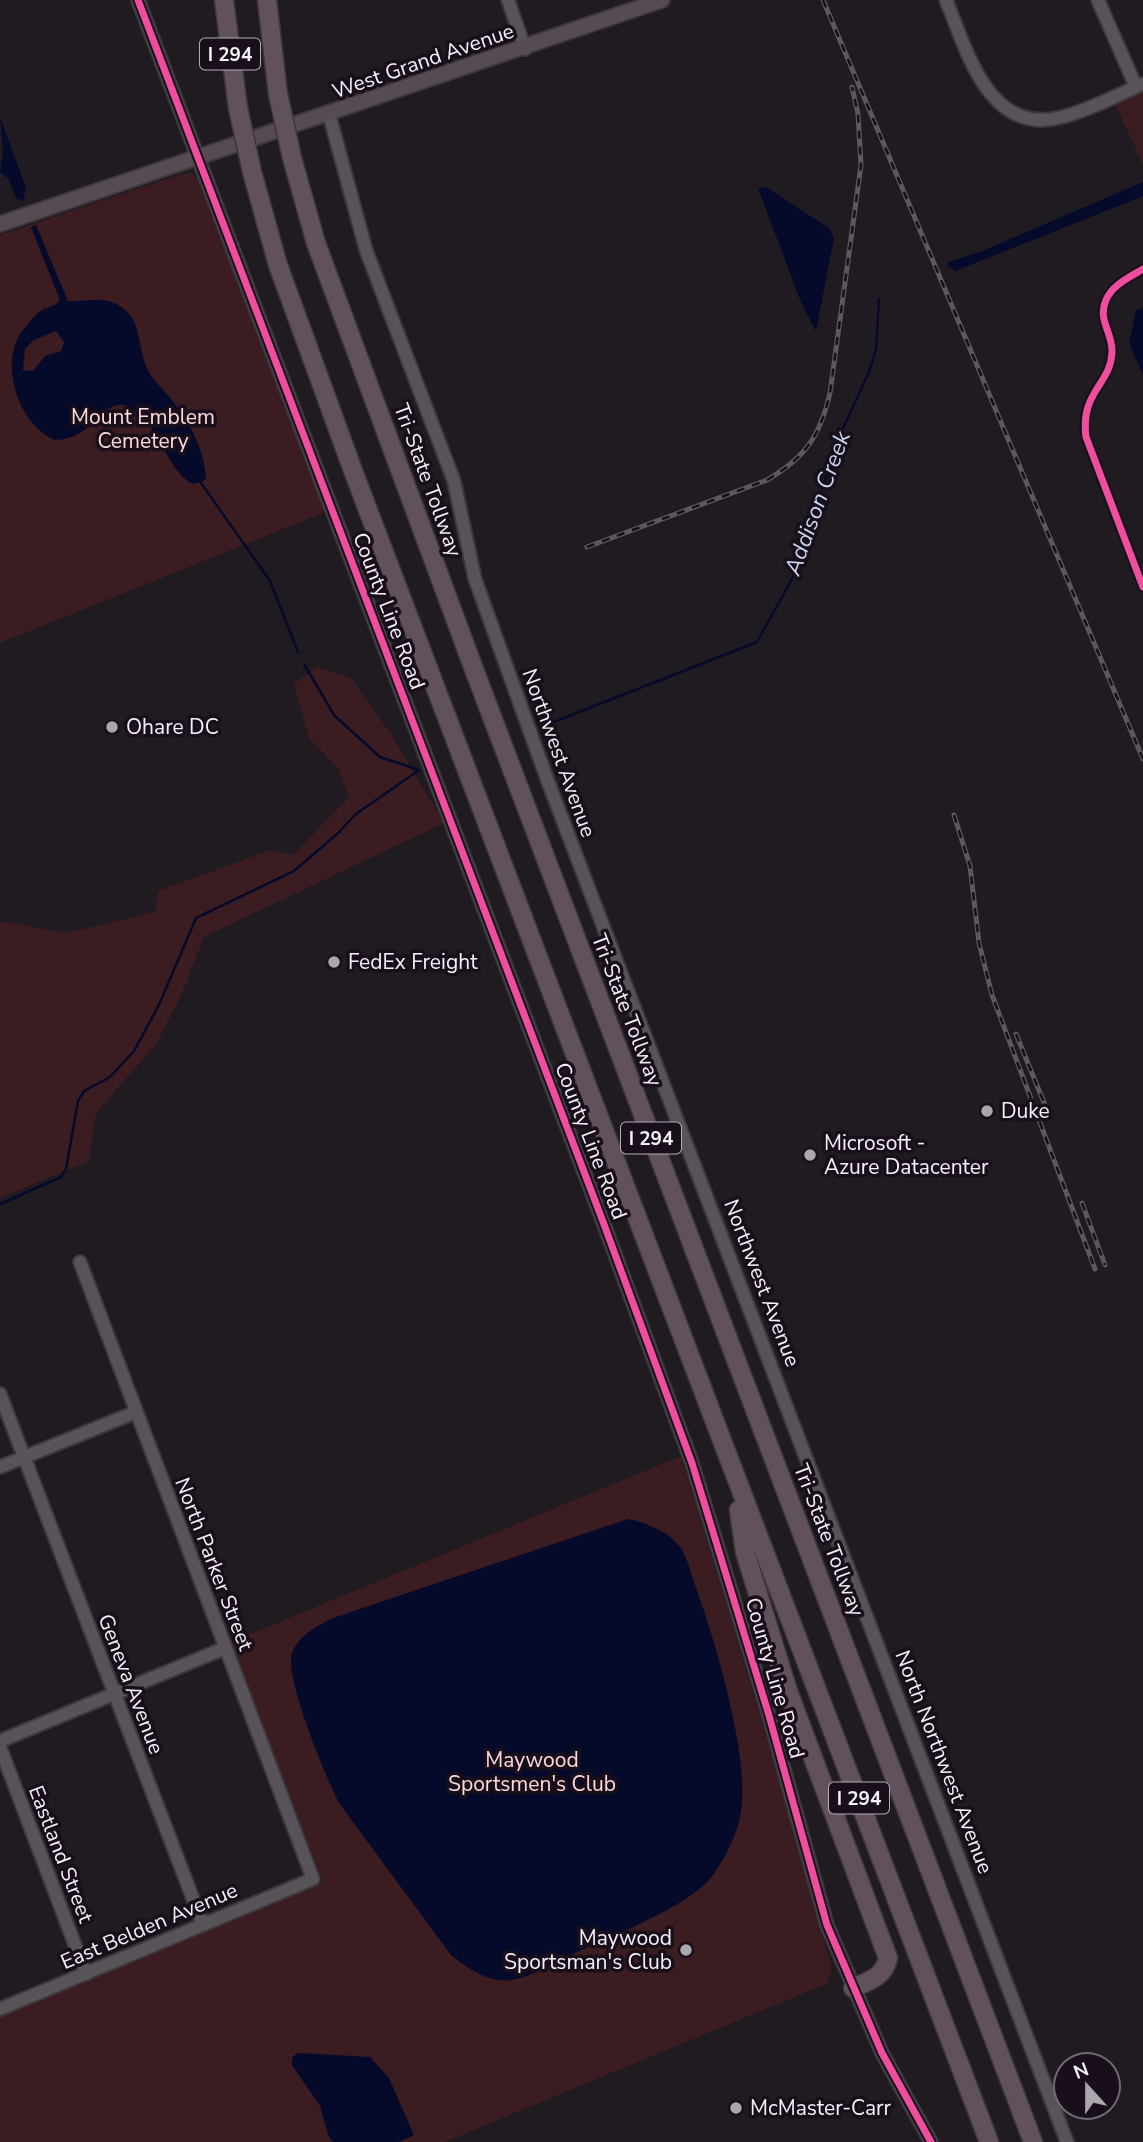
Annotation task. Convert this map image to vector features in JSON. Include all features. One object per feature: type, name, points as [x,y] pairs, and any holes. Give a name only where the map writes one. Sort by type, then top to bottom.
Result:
[{"type":"highway","name":"I 294","points":[[224,0],[238,108],[252,172],[278,265],[734,1479],[989,2142]]},
{"type":"highway","name":"Tri-State Tollway","points":[[267,0],[278,94],[292,158],[316,243],[470,659],[1033,2142]]},
{"type":"highway","points":[[734,1479],[744,1552],[788,1691],[888,1958],[886,1969],[878,1976],[853,1988]]},
{"type":"main road","name":"West Grand Avenue","points":[[0,223],[662,0]]},
{"type":"street","name":"County Line Road","points":[[138,0],[196,158],[598,1206],[689,1453],[764,1699],[827,1925],[882,2053],[932,2142]]},
{"type":"street","points":[[508,0],[525,48]]},
{"type":"street","points":[[946,0],[977,77],[995,101],[1018,116],[1040,120],[1062,117],[1139,85],[1098,0]]},
{"type":"street","name":"Northwest Avenue","points":[[329,114],[366,250],[454,481],[475,579],[547,779],[785,1396]]},
{"type":"street","name":"North Parker Street","points":[[80,1262],[313,1879]]},
{"type":"street","name":"Geneva Avenue","points":[[0,1394],[203,1925]]},
{"type":"street","name":"North Northwest Avenue","points":[[785,1396],[1067,2142]]},
{"type":"street","points":[[0,1468],[136,1412]]},
{"type":"street","points":[[0,1741],[225,1648]]},
{"type":"street","name":"Eastland Street","points":[[0,1747],[86,1974]]},
{"type":"street","name":"East Belden Avenue","points":[[0,2009],[313,1879]]},
{"type":"green space","points":[[1143,89],[1143,165],[1116,105],[1120,99]]},
{"type":"green space","name":"Mount Emblem Cemetery","points":[[192,173],[202,186],[328,511],[0,643],[0,235],[178,175]]},
{"type":"green space","points":[[317,667],[351,678],[391,734],[444,823],[204,937],[182,994],[157,1043],[96,1113],[89,1161],[0,1198],[0,921],[66,933],[155,912],[158,891],[270,850],[293,855],[349,797],[338,769],[309,738],[294,684]]},
{"type":"green space","name":"Maywood Sportsmen's Club","points":[[681,1456],[786,1801],[832,1969],[826,1984],[445,2142],[0,2142],[0,2013],[323,1882],[231,1642]]},
{"type":"water","points":[[0,117],[26,188],[23,201],[16,198],[9,179],[0,172],[3,152]]},
{"type":"water","points":[[1143,182],[1143,196],[955,271],[948,266],[948,262],[980,252]]},
{"type":"water","points":[[766,187],[829,228],[834,238],[816,331],[802,305],[758,188]]},
{"type":"water","points":[[36,225],[68,301],[107,301],[120,306],[133,319],[149,372],[194,434],[202,456],[206,480],[193,484],[184,478],[147,422],[125,405],[116,405],[109,409],[79,434],[55,440],[42,432],[23,409],[13,378],[14,347],[20,334],[33,318],[60,300],[31,227]],"holes":[[[56,331],[64,342],[61,351],[45,356],[33,371],[23,370],[25,349],[34,340]]]},
{"type":"water","points":[[1143,308],[1143,375],[1129,343],[1136,310]]},
{"type":"water","points":[[628,1519],[650,1526],[672,1538],[688,1563],[720,1663],[734,1722],[742,1778],[741,1811],[736,1831],[713,1875],[703,1886],[670,1908],[526,1976],[499,1980],[485,1976],[451,1955],[339,1803],[316,1751],[300,1704],[291,1665],[292,1653],[304,1636],[333,1618]]},
{"type":"water","points":[[297,2053],[370,2057],[389,2078],[414,2135],[399,2142],[333,2142],[328,2135],[320,2106],[292,2065],[292,2058]]},
{"type":"waterway","name":"Addison Creek","points":[[541,727],[757,642],[797,570],[839,437],[869,372],[876,349],[879,299]]},
{"type":"waterway","name":"Addison Creek","points":[[199,480],[270,581],[298,652]]},
{"type":"waterway","name":"Addison Creek","points":[[304,664],[334,715],[380,757],[419,770]]},
{"type":"waterway","points":[[0,1204],[61,1177],[66,1169],[78,1101],[84,1091],[110,1077],[134,1051],[159,1005],[196,918],[294,871],[356,814],[419,770]]},
{"type":"railway","points":[[823,0],[1143,759]]},
{"type":"railway","points":[[587,547],[767,480],[792,463],[816,433],[830,393],[861,165],[858,114],[852,87]]},
{"type":"railway","points":[[954,815],[970,866],[979,943],[992,995],[1095,1269]]},
{"type":"railway","points":[[1016,1034],[1045,1105]]},
{"type":"railway","points":[[1082,1203],[1105,1265]]},
{"type":"cycle path","points":[[138,0],[602,1219],[692,1463],[768,1712],[827,1925],[882,2053],[931,2142]]},
{"type":"cycle path","points":[[1143,269],[1117,286],[1106,300],[1103,314],[1112,352],[1107,373],[1091,399],[1085,421],[1086,437],[1143,587]]},
{"type":"place","name":"Ohare DC","points":[[112,727]]},
{"type":"place","name":"FedEx Freight","points":[[334,962]]},
{"type":"place","name":"Duke","points":[[987,1111]]},
{"type":"place","name":"Microsoft - Azure Datacenter","points":[[810,1155]]},
{"type":"place","name":"Maywood Sportsman's Club","points":[[686,1950]]},
{"type":"place","name":"McMaster-Carr","points":[[736,2108]]}]
